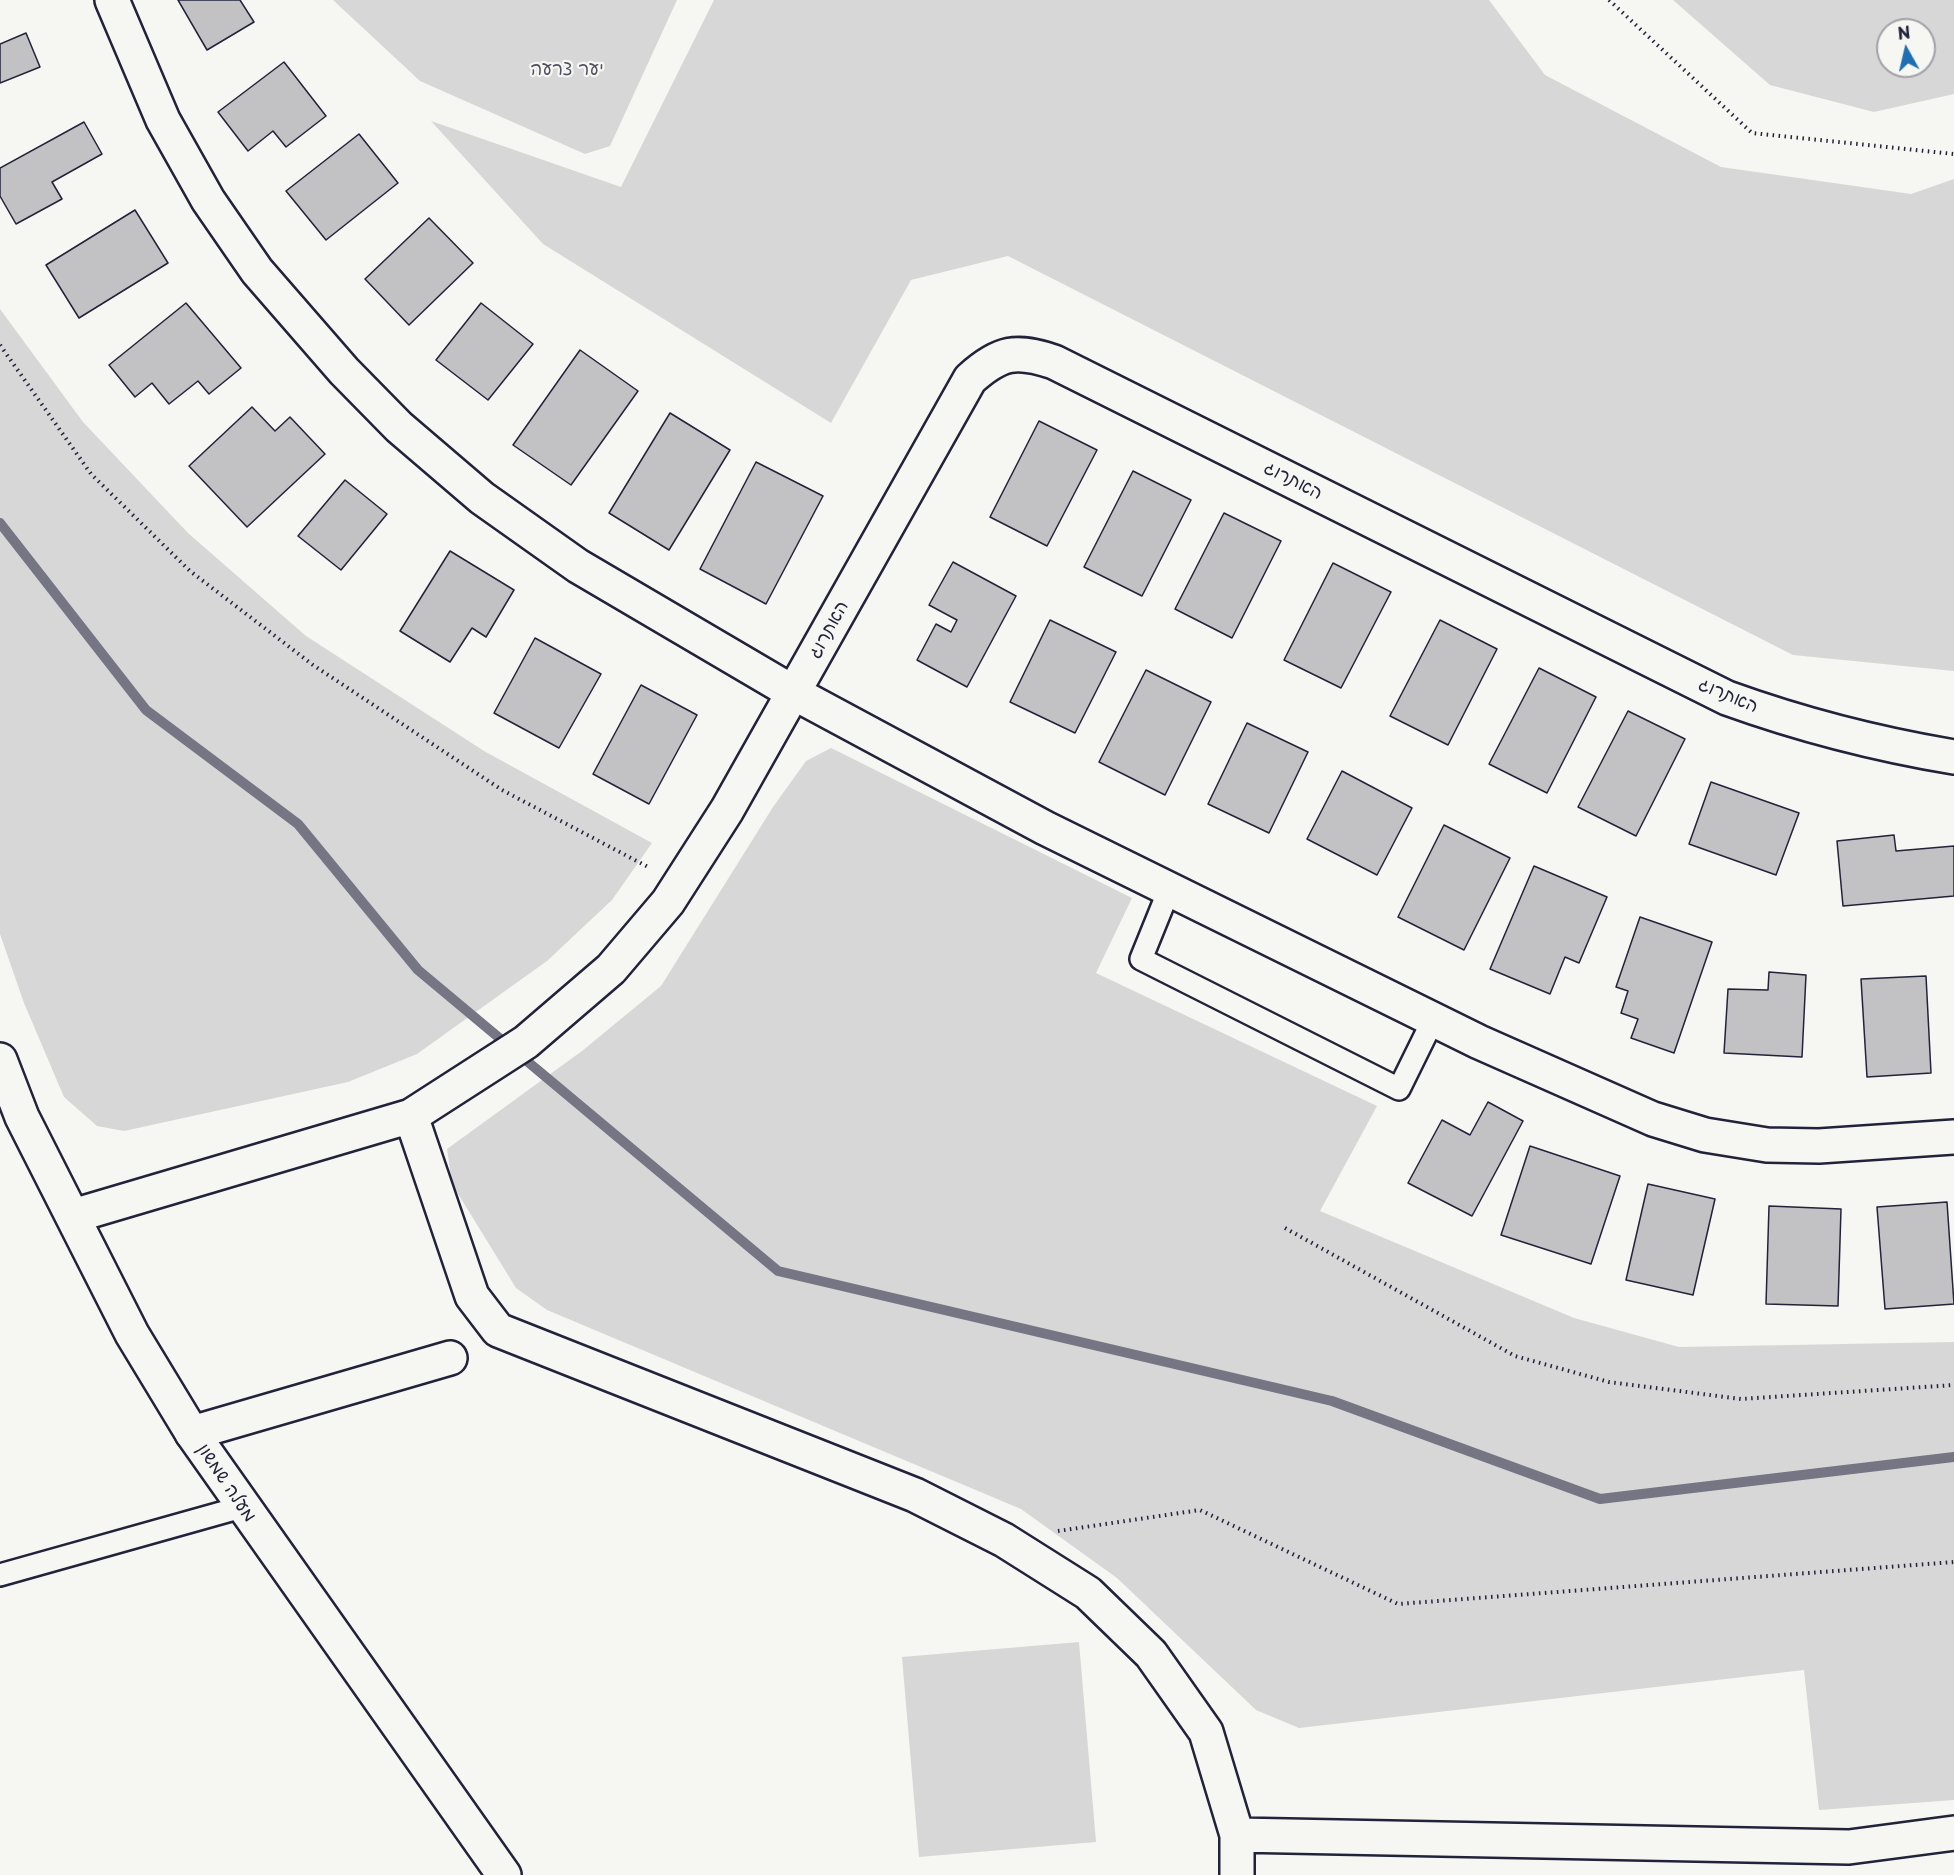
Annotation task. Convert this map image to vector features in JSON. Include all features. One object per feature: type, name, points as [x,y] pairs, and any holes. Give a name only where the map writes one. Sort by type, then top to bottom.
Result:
[{"type":"street","points":[[112,0],[163,120],[208,200],[256,272],[344,371],[391,419],[482,498],[578,566],[794,693],[1045,828],[1433,1020],[1653,1119],[1705,1136],[1767,1145],[1819,1146],[1954,1137]]},
{"type":"street","name":"האתרוג","points":[[73,1216],[411,1116],[526,1042],[561,1015],[611,969],[668,902],[727,810],[970,379],[990,361],[1015,353],[1054,362],[1727,698],[1803,725],[1892,747],[1954,757]]},
{"type":"street","name":"מעלה שמשון","points":[[0,1060],[22,1117],[132,1334],[192,1433],[242,1507],[504,1875]]},
{"type":"street","points":[[411,1116],[472,1296],[498,1330],[915,1495],[1004,1540],[1088,1593],[1151,1654],[1206,1732],[1238,1835],[1237,1875]]},
{"type":"street","points":[[192,1433],[450,1358]]},
{"type":"street","points":[[1238,1835],[1849,1847],[1954,1833]]},
{"type":"lane","points":[[1168,890],[1141,958],[1399,1089],[1433,1020]]},
{"type":"lane","points":[[0,1575],[242,1507]]},
{"type":"path","points":[[1609,0],[1752,133],[1954,154]]},
{"type":"path","points":[[0,345],[92,474],[190,571],[313,665],[502,790],[679,884]]},
{"type":"path","points":[[1285,1228],[1515,1356],[1609,1382],[1741,1399],[1954,1385]]},
{"type":"path","points":[[1004,1540],[1200,1510],[1398,1604],[1954,1562]]},
{"type":"green space","name":"יער צרעה","points":[[333,0],[677,0],[610,146],[585,154],[420,81]]},
{"type":"green space","points":[[714,0],[1489,0],[1545,75],[1721,167],[1911,194],[1954,179],[1954,671],[1793,655],[1008,256],[911,280],[831,423],[543,244],[431,121],[621,187]]},
{"type":"green space","points":[[1673,0],[1954,0],[1954,94],[1874,112],[1770,85]]},
{"type":"green space","points":[[0,309],[83,422],[188,533],[306,636],[484,751],[652,843],[612,900],[547,961],[417,1054],[348,1082],[124,1131],[97,1126],[64,1097],[24,1003],[0,934]]},
{"type":"green space","points":[[831,748],[1132,898],[1096,973],[1377,1106],[1320,1211],[1574,1318],[1679,1347],[1954,1342],[1954,1800],[1819,1810],[1804,1670],[1299,1728],[1256,1710],[1117,1578],[1021,1509],[547,1310],[516,1288],[452,1184],[447,1149],[582,1051],[661,986],[773,807],[806,761]]},
{"type":"green space","points":[[1079,1642],[1096,1842],[919,1857],[902,1657]]},
{"type":"building","points":[[178,0],[240,0],[254,22],[207,50]]},
{"type":"building","points":[[26,33],[40,67],[0,83],[0,44]]},
{"type":"building","points":[[284,62],[326,116],[286,147],[273,131],[248,151],[218,112]]},
{"type":"building","points":[[84,122],[102,154],[52,182],[62,199],[16,224],[0,196],[0,168]]},
{"type":"building","points":[[359,134],[398,183],[326,240],[286,191]]},
{"type":"building","points":[[135,210],[168,263],[79,318],[46,265]]},
{"type":"building","points":[[429,218],[473,263],[409,325],[365,279]]},
{"type":"building","points":[[186,303],[241,368],[209,394],[198,381],[169,404],[152,383],[135,397],[109,365]]},
{"type":"building","points":[[481,303],[533,344],[488,400],[436,360]]},
{"type":"building","points":[[580,350],[638,391],[571,485],[513,445]]},
{"type":"building","points":[[252,407],[275,431],[290,417],[325,454],[247,527],[189,466]]},
{"type":"building","points":[[670,413],[730,450],[669,550],[609,513]]},
{"type":"building","points":[[1039,421],[1097,450],[1047,546],[990,517]]},
{"type":"building","points":[[756,462],[823,496],[766,604],[700,569]]},
{"type":"building","points":[[1133,471],[1191,500],[1142,596],[1084,567]]},
{"type":"building","points":[[345,480],[387,514],[341,570],[298,536]]},
{"type":"building","points":[[1224,513],[1281,541],[1232,638],[1175,609]]},
{"type":"building","points":[[450,551],[514,590],[486,637],[472,628],[450,662],[400,631]]},
{"type":"building","points":[[953,562],[1016,596],[967,687],[917,660],[936,624],[951,632],[957,620],[929,605]]},
{"type":"building","points":[[1333,563],[1391,592],[1341,688],[1284,660]]},
{"type":"building","points":[[1050,620],[1116,652],[1075,733],[1010,702]]},
{"type":"building","points":[[1440,620],[1497,649],[1448,745],[1390,716]]},
{"type":"building","points":[[535,638],[601,674],[559,748],[494,713]]},
{"type":"building","points":[[1539,668],[1596,697],[1547,793],[1489,764]]},
{"type":"building","points":[[1146,670],[1211,702],[1165,795],[1099,762]]},
{"type":"building","points":[[641,685],[697,715],[649,804],[593,774]]},
{"type":"building","points":[[1628,711],[1685,739],[1636,836],[1578,807]]},
{"type":"building","points":[[1247,723],[1308,752],[1269,833],[1208,804]]},
{"type":"building","points":[[1342,771],[1412,808],[1377,875],[1307,839]]},
{"type":"building","points":[[1711,782],[1799,813],[1776,875],[1689,844]]},
{"type":"building","points":[[1444,825],[1510,858],[1464,950],[1398,917]]},
{"type":"building","points":[[1894,835],[1896,851],[1954,846],[1954,896],[1843,906],[1837,841]]},
{"type":"building","points":[[1534,866],[1607,897],[1579,963],[1565,957],[1550,994],[1490,969]]},
{"type":"building","points":[[1640,917],[1712,942],[1674,1053],[1631,1038],[1638,1019],[1621,1013],[1628,991],[1616,987]]},
{"type":"building","points":[[1769,972],[1806,975],[1802,1057],[1724,1053],[1728,989],[1768,990]]},
{"type":"building","points":[[1926,976],[1931,1073],[1867,1077],[1861,979]]},
{"type":"building","points":[[1488,1102],[1523,1121],[1472,1216],[1408,1183],[1442,1120],[1470,1135]]},
{"type":"building","points":[[1530,1146],[1620,1176],[1591,1264],[1501,1235]]},
{"type":"building","points":[[1648,1184],[1715,1199],[1693,1295],[1626,1280]]},
{"type":"building","points":[[1947,1202],[1954,1304],[1885,1309],[1877,1207]]},
{"type":"building","points":[[1769,1206],[1841,1209],[1838,1306],[1766,1304]]},
{"type":"waterway","points":[[0,523],[146,710],[298,824],[418,970],[778,1271],[1332,1401],[1600,1499],[1954,1457]]}]
